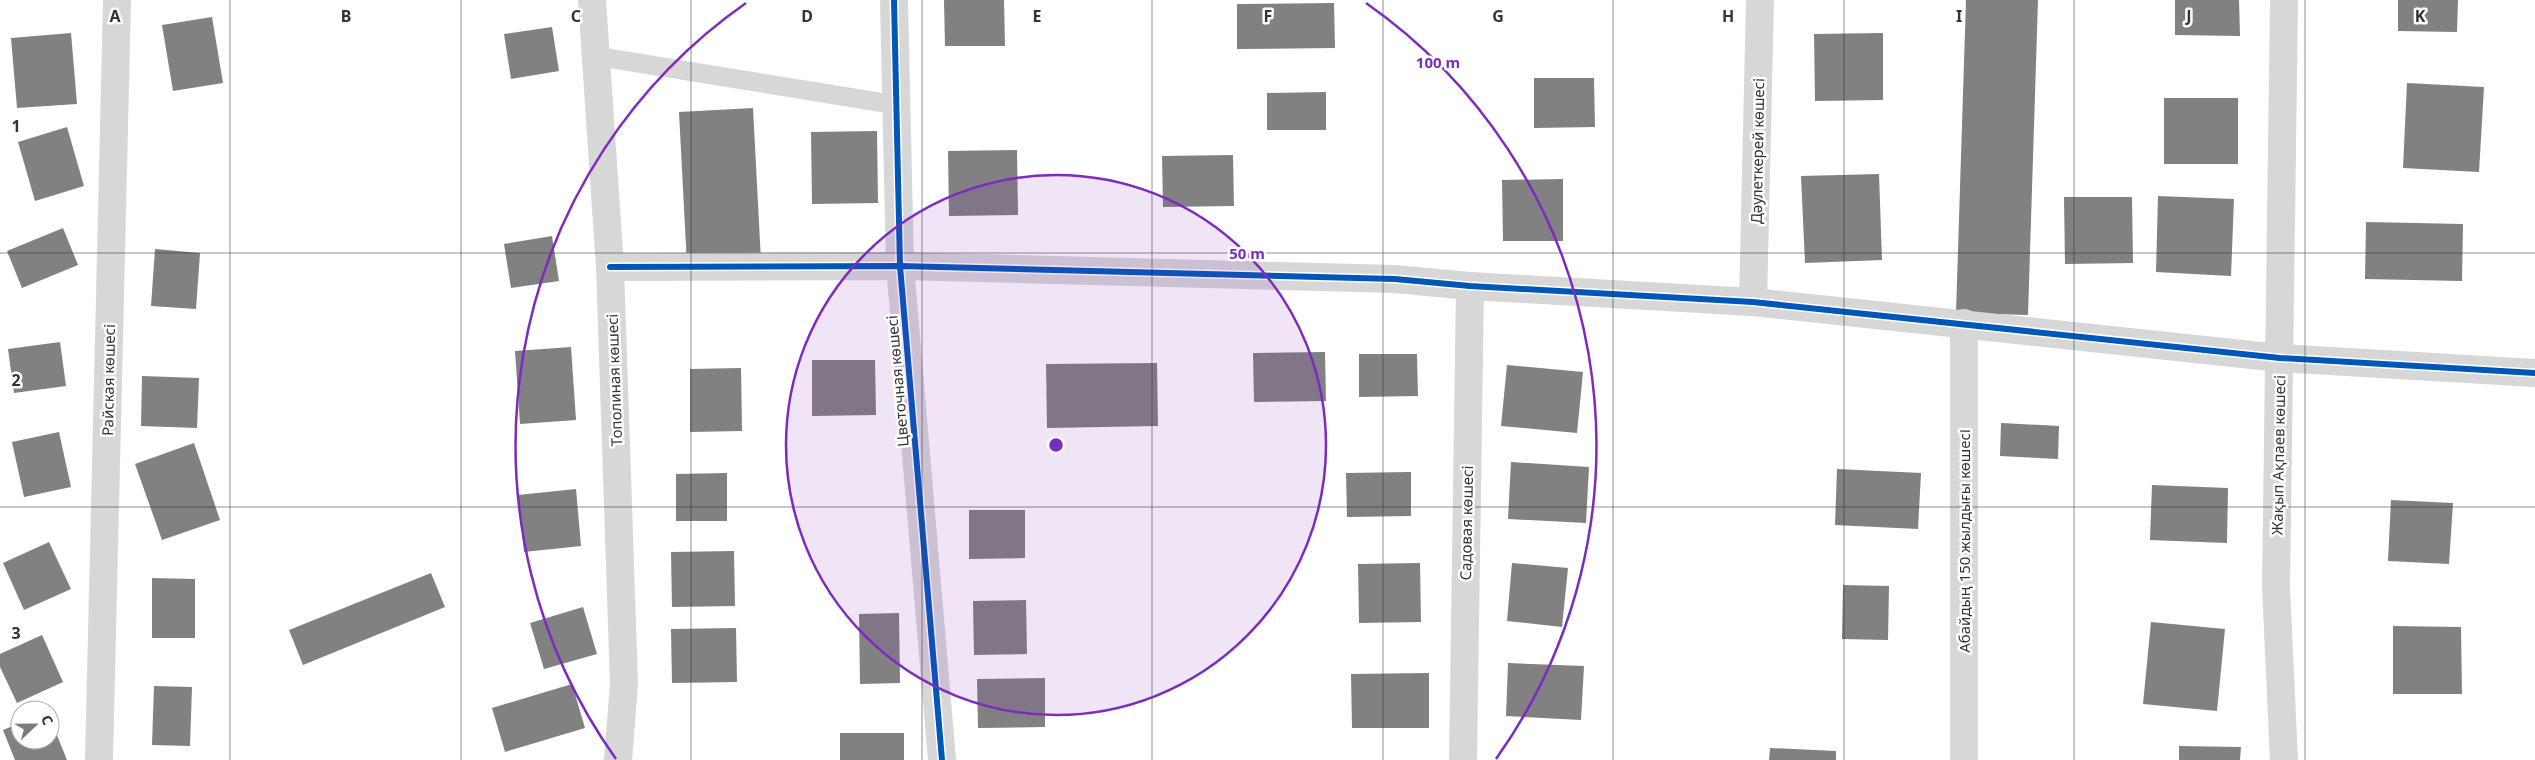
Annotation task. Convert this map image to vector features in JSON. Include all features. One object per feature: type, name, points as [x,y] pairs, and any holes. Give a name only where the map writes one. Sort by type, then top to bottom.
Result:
[{"type":"street","name":"Райская көшесі","points":[[99,760],[117,0]]},
{"type":"street","name":"Тополиная көшесі","points":[[592,0],[610,267],[624,684],[618,760]]},
{"type":"street","name":"Цветочная көшесі","points":[[894,0],[900,266],[942,760]]},
{"type":"street","name":"Дәулеткерей көшесі","points":[[1753,302],[1760,0]]},
{"type":"street","name":"Жақып Ақпаев көшесі","points":[[2284,0],[2276,587],[2284,760]]},
{"type":"street","points":[[610,267],[900,266],[1395,279],[1470,286],[1753,302],[2280,358],[2535,373]]},
{"type":"street","name":"Садовая көшесі","points":[[1463,760],[1470,286]]},
{"type":"street","name":"Абайдың 150 жылдығы көшесі","points":[[1964,323],[1964,760]]},
{"type":"lane","points":[[595,56],[897,105]]},
{"type":"building","points":[[944,0],[1004,0],[1005,46],[945,46]]},
{"type":"building","points":[[1966,0],[2038,0],[2028,315],[1956,313]]},
{"type":"building","points":[[2175,0],[2239,0],[2240,36],[2175,35]]},
{"type":"building","points":[[2398,0],[2458,0],[2457,32],[2398,31]]},
{"type":"building","points":[[1334,3],[1335,48],[1237,49],[1237,4]]},
{"type":"building","points":[[212,17],[223,83],[173,91],[162,25]]},
{"type":"building","points":[[552,27],[559,71],[511,79],[504,34]]},
{"type":"building","points":[[71,33],[77,104],[17,108],[11,38]]},
{"type":"building","points":[[1883,33],[1883,100],[1815,101],[1814,34]]},
{"type":"building","points":[[1534,78],[1594,78],[1595,127],[1534,128]]},
{"type":"building","points":[[2407,83],[2484,87],[2479,172],[2403,168]]},
{"type":"building","points":[[1326,92],[1326,130],[1267,130],[1267,93]]},
{"type":"building","points":[[2164,98],[2238,98],[2238,164],[2164,164]]},
{"type":"building","points":[[753,108],[761,261],[687,265],[679,112]]},
{"type":"building","points":[[67,127],[84,186],[35,201],[18,142]]},
{"type":"building","points":[[877,131],[878,203],[812,204],[811,132]]},
{"type":"building","points":[[1017,150],[1018,215],[949,216],[948,151]]},
{"type":"building","points":[[1233,155],[1234,206],[1163,207],[1162,156]]},
{"type":"building","points":[[1879,174],[1882,260],[1805,263],[1801,176]]},
{"type":"building","points":[[1563,179],[1563,241],[1503,241],[1502,180]]},
{"type":"building","points":[[2158,196],[2234,199],[2231,276],[2156,272]]},
{"type":"building","points":[[2064,197],[2132,197],[2133,263],[2065,264]]},
{"type":"building","points":[[2366,222],[2463,224],[2462,281],[2365,279]]},
{"type":"building","points":[[63,228],[78,265],[22,288],[7,251]]},
{"type":"building","points":[[552,236],[559,281],[511,288],[504,244]]},
{"type":"building","points":[[155,249],[200,253],[196,309],[151,306]]},
{"type":"building","points":[[60,342],[66,386],[14,393],[8,349]]},
{"type":"building","points":[[571,347],[576,420],[520,424],[515,351]]},
{"type":"building","points":[[1325,352],[1326,401],[1254,402],[1253,353]]},
{"type":"building","points":[[1359,354],[1417,354],[1418,396],[1359,397]]},
{"type":"building","points":[[812,360],[875,360],[876,415],[812,416]]},
{"type":"building","points":[[1157,363],[1158,426],[1047,428],[1046,364]]},
{"type":"building","points":[[1507,365],[1583,372],[1577,433],[1501,426]]},
{"type":"building","points":[[741,368],[742,431],[690,432],[690,369]]},
{"type":"building","points":[[142,376],[199,378],[197,428],[141,426]]},
{"type":"building","points":[[2001,423],[2059,426],[2058,459],[2000,456]]},
{"type":"building","points":[[59,432],[71,487],[24,497],[12,442]]},
{"type":"building","points":[[194,443],[220,520],[162,540],[135,464]]},
{"type":"building","points":[[1511,462],[1589,467],[1586,523],[1508,519]]},
{"type":"building","points":[[1837,469],[1921,473],[1918,529],[1835,525]]},
{"type":"building","points":[[1411,472],[1411,516],[1347,517],[1346,473]]},
{"type":"building","points":[[727,473],[727,521],[676,521],[676,474]]},
{"type":"building","points":[[2152,485],[2228,488],[2227,543],[2150,540]]},
{"type":"building","points":[[576,489],[581,546],[524,552],[518,495]]},
{"type":"building","points":[[2391,500],[2453,503],[2449,564],[2388,561]]},
{"type":"building","points":[[969,510],[1025,510],[1025,558],[969,559]]},
{"type":"building","points":[[49,542],[71,589],[24,610],[3,563]]},
{"type":"building","points":[[734,551],[735,606],[672,607],[671,552]]},
{"type":"building","points":[[1420,563],[1421,622],[1359,623],[1358,564]]},
{"type":"building","points":[[1512,563],[1568,568],[1562,627],[1507,621]]},
{"type":"building","points":[[431,573],[445,607],[303,665],[289,630]]},
{"type":"building","points":[[152,578],[195,579],[195,638],[152,638]]},
{"type":"building","points":[[1843,585],[1889,586],[1888,640],[1842,639]]},
{"type":"building","points":[[1026,600],[1027,654],[974,655],[973,601]]},
{"type":"building","points":[[583,607],[597,654],[544,669],[530,623]]},
{"type":"building","points":[[899,613],[900,683],[860,684],[859,614]]},
{"type":"building","points":[[2151,622],[2225,629],[2217,711],[2143,704]]},
{"type":"building","points":[[2393,626],[2461,627],[2462,694],[2393,694]]},
{"type":"building","points":[[736,628],[737,682],[672,683],[671,629]]},
{"type":"building","points":[[42,635],[63,682],[24,700],[16,700],[0,667],[0,654]]},
{"type":"building","points":[[1508,663],[1584,666],[1581,720],[1506,716]]},
{"type":"building","points":[[1429,673],[1429,728],[1352,728],[1351,674]]},
{"type":"building","points":[[1045,678],[1045,727],[978,728],[977,679]]},
{"type":"building","points":[[572,684],[585,728],[505,752],[492,708]]},
{"type":"building","points":[[154,686],[192,687],[190,746],[152,745]]},
{"type":"building","points":[[10,727],[10,748],[3,730]]},
{"type":"building","points":[[840,733],[904,733],[904,760],[840,760]]},
{"type":"building","points":[[60,743],[67,760],[15,760],[11,750],[60,750]]},
{"type":"building","points":[[2179,746],[2241,747],[2240,760],[2179,760]]},
{"type":"building","points":[[1770,748],[1836,751],[1836,760],[1769,760]]},
{"type":"cycle path","points":[[894,0],[900,266],[942,760]]},
{"type":"cycle path","points":[[610,267],[900,266],[1395,279],[1470,286],[1753,302],[2280,358],[2535,373]]}]
